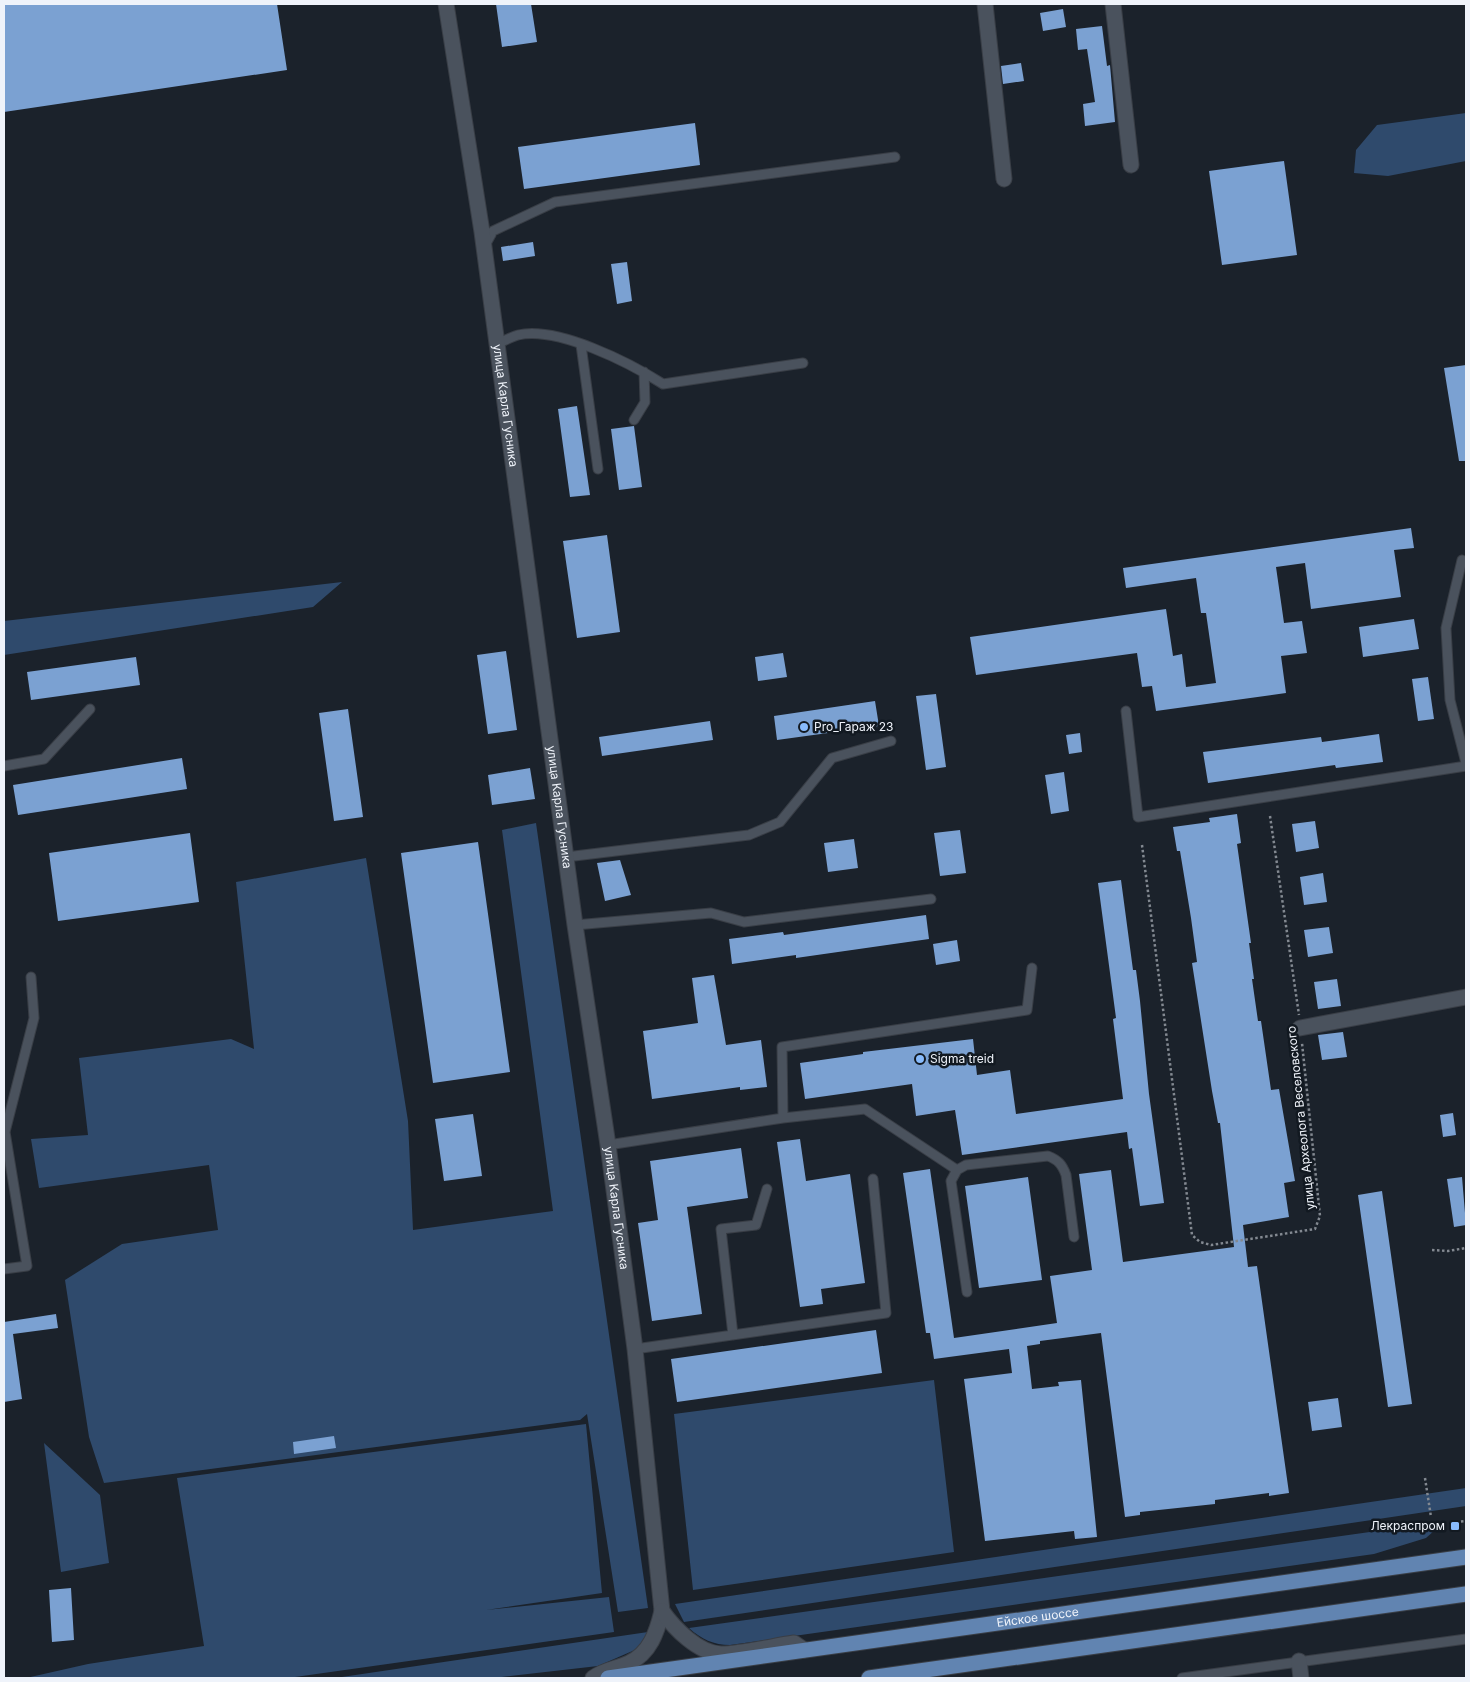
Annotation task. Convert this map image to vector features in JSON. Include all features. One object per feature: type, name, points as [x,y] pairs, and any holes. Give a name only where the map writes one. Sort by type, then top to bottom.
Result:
[{"type":"main road","name":"Ейское шоссе","points":[[608,1678],[1466,1557]]},
{"type":"main road","points":[[869,1678],[1466,1594]]},
{"type":"street","name":"улица Карла Гусника","points":[[446,4],[484,248],[566,857],[608,1145],[634,1349],[662,1611]]},
{"type":"street","points":[[985,4],[1004,179]]},
{"type":"street","points":[[1113,4],[1131,165]]},
{"type":"street","points":[[1300,1028],[1466,997]]},
{"type":"street","points":[[662,1611],[674,1627],[687,1638],[720,1654],[794,1643],[804,1650]]},
{"type":"street","points":[[593,1678],[602,1671],[630,1663],[646,1651],[658,1629],[662,1611]]},
{"type":"street","points":[[1299,1661],[1301,1678]]},
{"type":"lane","points":[[484,248],[493,231],[555,202],[895,157]]},
{"type":"lane","points":[[497,344],[519,335],[550,336],[597,350],[644,372],[663,384],[803,363]]},
{"type":"lane","points":[[581,345],[598,469]]},
{"type":"lane","points":[[634,420],[645,402],[644,372]]},
{"type":"lane","points":[[1126,711],[1138,817],[1466,764],[1450,700],[1446,628],[1462,560]]},
{"type":"lane","points":[[4,766],[44,759],[90,709]]},
{"type":"lane","points":[[566,857],[749,835],[768,829],[780,822],[832,758],[891,741]]},
{"type":"lane","points":[[576,925],[711,913],[744,922],[931,899]]},
{"type":"lane","points":[[784,1118],[782,1047],[1027,1010],[1032,968]]},
{"type":"lane","points":[[4,1269],[27,1266],[5,1132],[34,1018],[31,977]]},
{"type":"lane","points":[[608,1145],[784,1118],[865,1109],[957,1170]]},
{"type":"lane","points":[[967,1292],[951,1181],[957,1170],[966,1165],[1048,1156],[1057,1160],[1062,1165],[1066,1175],[1074,1237]]},
{"type":"lane","points":[[634,1349],[886,1313],[873,1179]]},
{"type":"lane","points":[[733,1335],[721,1229],[756,1225],[767,1189]]},
{"type":"lane","points":[[1182,1678],[1466,1639]]},
{"type":"path","name":"улица Археолога Веселовского","points":[[1142,845],[1192,1235],[1200,1242],[1211,1245],[1315,1229],[1320,1216],[1300,1028],[1270,816]]},
{"type":"path","points":[[1432,1250],[1448,1251],[1466,1248]]},
{"type":"path","points":[[1425,1478],[1431,1517]]},
{"type":"path","points":[[1455,1526],[1454,1522],[1466,1521]]},
{"type":"shaded area","points":[[1466,113],[1466,161],[1388,176],[1354,173],[1356,150],[1377,125]]},
{"type":"shaded area","points":[[342,582],[313,607],[4,655],[4,621]]},
{"type":"shaded area","points":[[536,823],[648,1608],[618,1612],[587,1414],[580,1420],[104,1483],[89,1437],[65,1280],[122,1244],[218,1230],[209,1165],[39,1188],[31,1139],[88,1135],[79,1058],[231,1039],[254,1049],[236,882],[366,858],[408,1121],[413,1230],[553,1211],[502,830]]},
{"type":"shaded area","points":[[934,1380],[954,1552],[693,1590],[674,1414]]},
{"type":"shaded area","points":[[586,1424],[602,1593],[486,1610],[609,1597],[614,1632],[288,1678],[26,1678],[88,1664],[204,1646],[177,1478]]},
{"type":"shaded area","points":[[44,1443],[100,1495],[109,1563],[61,1572]]},
{"type":"shaded area","points":[[1466,1488],[1466,1506],[684,1622],[675,1604]]},
{"type":"shaded area","points":[[1434,1523],[1435,1530],[1426,1538],[1374,1554],[730,1645],[708,1641],[689,1628]]},
{"type":"shaded area","points":[[648,1632],[637,1649],[598,1666],[493,1678],[335,1678]]},
{"type":"building","points":[[4,4],[277,4],[287,70],[4,112]]},
{"type":"building","points":[[496,4],[531,4],[537,42],[502,47]]},
{"type":"building","points":[[1063,9],[1066,27],[1043,31],[1040,13]]},
{"type":"building","points":[[1102,26],[1107,66],[1110,65],[1115,122],[1085,126],[1083,104],[1095,102],[1087,49],[1078,50],[1076,29]]},
{"type":"building","points":[[1021,63],[1024,81],[1003,84],[1001,66]]},
{"type":"building","points":[[695,123],[700,165],[524,189],[518,147]]},
{"type":"building","points":[[1284,161],[1297,255],[1222,265],[1209,171]]},
{"type":"building","points":[[533,242],[535,256],[503,261],[501,247]]},
{"type":"building","points":[[627,262],[632,301],[617,304],[611,264]]},
{"type":"building","points":[[1466,365],[1466,461],[1459,461],[1444,368]]},
{"type":"building","points":[[577,406],[590,495],[570,497],[558,409]]},
{"type":"building","points":[[634,426],[642,487],[619,490],[611,429]]},
{"type":"building","points":[[1411,528],[1414,548],[1394,550],[1401,597],[1311,609],[1305,563],[1276,567],[1284,623],[1302,621],[1307,653],[1281,656],[1286,693],[1156,711],[1152,686],[1142,687],[1137,653],[976,675],[970,637],[1166,609],[1173,656],[1182,654],[1186,687],[1216,683],[1206,613],[1201,613],[1196,578],[1126,588],[1123,568]]},
{"type":"building","points":[[607,535],[620,632],[577,638],[563,541]]},
{"type":"building","points":[[1414,619],[1419,649],[1363,657],[1359,627]]},
{"type":"building","points":[[506,651],[517,730],[488,734],[477,655]]},
{"type":"building","points":[[783,653],[787,677],[758,681],[755,657]]},
{"type":"building","points":[[136,657],[140,685],[31,700],[27,672]]},
{"type":"building","points":[[1428,677],[1434,719],[1418,721],[1412,679]]},
{"type":"building","points":[[936,694],[946,767],[926,770],[916,696]]},
{"type":"building","points":[[875,701],[879,726],[777,740],[774,716]]},
{"type":"building","points":[[348,709],[363,817],[334,821],[319,713]]},
{"type":"building","points":[[710,721],[713,740],[602,756],[599,737]]},
{"type":"building","points":[[1080,733],[1082,752],[1069,754],[1066,735]]},
{"type":"building","points":[[1379,734],[1383,762],[1336,768],[1335,765],[1208,783],[1203,752],[1321,737],[1322,742]]},
{"type":"building","points":[[182,758],[187,789],[18,815],[13,785]]},
{"type":"building","points":[[530,768],[535,799],[492,805],[488,775]]},
{"type":"building","points":[[1064,772],[1069,811],[1051,814],[1045,775]]},
{"type":"building","points":[[1237,814],[1241,843],[1237,844],[1251,943],[1249,943],[1254,979],[1252,979],[1258,1021],[1261,1021],[1271,1090],[1279,1089],[1295,1181],[1284,1183],[1289,1217],[1243,1225],[1248,1267],[1257,1266],[1289,1493],[1269,1496],[1269,1493],[1215,1500],[1215,1504],[1140,1512],[1140,1515],[1125,1517],[1101,1333],[1040,1341],[1040,1344],[1027,1346],[1032,1389],[1059,1386],[1058,1382],[1081,1380],[1097,1537],[1075,1539],[1074,1531],[985,1541],[964,1379],[1012,1373],[1009,1349],[934,1359],[930,1333],[926,1333],[903,1173],[930,1169],[954,1338],[1057,1323],[1050,1276],[1092,1270],[1079,1174],[1111,1170],[1123,1262],[1234,1247],[1220,1123],[1218,1123],[1212,1091],[1192,963],[1197,962],[1191,918],[1180,851],[1177,851],[1173,827],[1210,822],[1209,818]]},
{"type":"building","points":[[1315,821],[1319,848],[1296,852],[1292,824]]},
{"type":"building","points":[[960,830],[966,873],[940,876],[934,833]]},
{"type":"building","points":[[190,833],[199,902],[58,921],[49,853]]},
{"type":"building","points":[[854,839],[858,868],[828,872],[824,843]]},
{"type":"building","points":[[478,842],[510,1072],[433,1083],[401,853]]},
{"type":"building","points":[[620,860],[631,895],[605,901],[597,863]]},
{"type":"building","points":[[1323,873],[1327,902],[1304,905],[1300,877]]},
{"type":"building","points":[[1121,880],[1133,970],[1136,970],[1149,1094],[1164,1203],[1140,1206],[1132,1148],[1129,1149],[1127,1132],[962,1155],[955,1110],[916,1116],[912,1084],[805,1099],[800,1063],[863,1054],[863,1052],[973,1039],[977,1075],[1010,1070],[1016,1114],[1123,1099],[1113,1019],[1116,1018],[1098,883]]},
{"type":"building","points":[[926,915],[929,939],[796,958],[796,955],[732,964],[729,939],[783,932],[784,935]]},
{"type":"building","points":[[1329,927],[1333,953],[1308,957],[1304,930]]},
{"type":"building","points":[[957,940],[960,961],[936,965],[933,944]]},
{"type":"building","points":[[714,975],[726,1045],[761,1040],[767,1087],[740,1090],[740,1087],[652,1099],[643,1031],[698,1023],[692,978]]},
{"type":"building","points":[[1337,979],[1341,1006],[1318,1009],[1314,982]]},
{"type":"building","points":[[1343,1032],[1347,1057],[1322,1060],[1318,1035]]},
{"type":"building","points":[[1453,1113],[1456,1135],[1443,1137],[1440,1115]]},
{"type":"building","points":[[473,1114],[482,1176],[444,1181],[435,1119]]},
{"type":"building","points":[[800,1139],[806,1181],[850,1174],[865,1283],[821,1289],[823,1304],[800,1307],[777,1142]]},
{"type":"building","points":[[741,1148],[748,1198],[687,1207],[702,1314],[652,1321],[638,1223],[658,1220],[650,1161]]},
{"type":"building","points":[[1028,1177],[1042,1280],[979,1288],[965,1186]]},
{"type":"building","points":[[1462,1177],[1466,1225],[1454,1227],[1447,1179]]},
{"type":"building","points":[[1382,1191],[1412,1404],[1388,1407],[1358,1195]]},
{"type":"building","points":[[56,1314],[58,1328],[13,1334],[22,1399],[4,1402],[4,1322]]},
{"type":"building","points":[[876,1330],[882,1373],[677,1402],[671,1359]]},
{"type":"building","points":[[1338,1398],[1342,1427],[1312,1431],[1308,1402]]},
{"type":"building","points":[[334,1436],[336,1448],[294,1454],[293,1442]]},
{"type":"building","points":[[71,1588],[74,1640],[52,1642],[49,1590]]},
{"type":"place","name":"Pro_Гараж 23","points":[[804,727]]},
{"type":"place","name":"Sigma treid","points":[[920,1059]]},
{"type":"place","name":"Лекраспром","points":[[1455,1526]]}]
